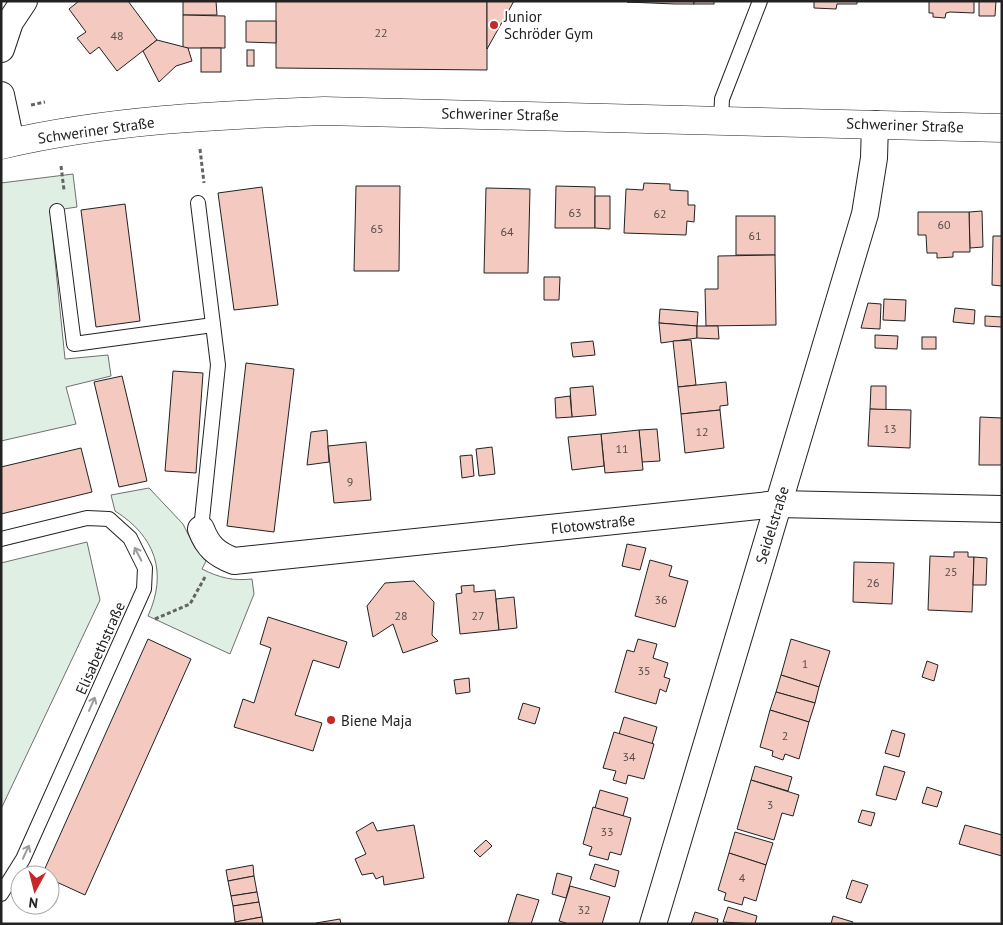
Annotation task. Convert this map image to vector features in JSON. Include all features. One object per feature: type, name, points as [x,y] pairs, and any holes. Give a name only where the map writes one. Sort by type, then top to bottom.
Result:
[{"type":"main road","name":"Schweriner Straße","points":[[6,144],[135,123],[249,114],[324,111],[1002,128]]},
{"type":"street","points":[[1,49],[10,22],[24,1]]},
{"type":"street","points":[[1,95],[6,144]]},
{"type":"street","name":"Seidelstraße","points":[[653,924],[865,214],[874,158],[875,124]]},
{"type":"street","name":"Flotowstraße","points":[[217,554],[234,561],[778,504],[1002,509]]},
{"type":"street","points":[[201,529],[206,543],[217,554]]},
{"type":"lane","points":[[721,120],[722,99],[760,1]]},
{"type":"lane","points":[[198,203],[218,365],[201,529]]},
{"type":"lane","points":[[57,211],[74,344],[213,325]]},
{"type":"lane","name":"Elisabethstraße","points":[[1,539],[87,518],[109,519],[130,538],[145,568],[144,589],[23,859],[1,894]]},
{"type":"path","points":[[198,203],[206,191],[200,149]]},
{"type":"path","points":[[148,622],[190,604],[217,554]]},
{"type":"green space","points":[[73,174],[77,207],[50,211],[65,359],[108,355],[111,376],[66,387],[76,424],[1,441],[1,183]]},
{"type":"green space","points":[[149,488],[183,524],[195,548],[206,561],[202,569],[227,578],[239,580],[252,579],[254,594],[230,654],[148,616],[157,585],[157,570],[154,556],[140,532],[115,511],[111,495]]},
{"type":"green space","points":[[87,542],[100,600],[1,809],[1,563]]},
{"type":"building","points":[[79,1],[128,1],[157,40],[117,71],[99,47],[90,54],[77,38],[86,32],[69,9]]},
{"type":"building","points":[[183,1],[216,1],[217,15],[183,15]]},
{"type":"building","points":[[276,1],[487,1],[487,70],[276,68]]},
{"type":"building","name":"Junior Schröder Gym","points":[[487,1],[514,1],[487,49]]},
{"type":"building","points":[[694,1],[694,4],[627,2]]},
{"type":"building","points":[[694,1],[714,1],[714,4],[694,4]]},
{"type":"building","points":[[814,1],[857,1],[857,4],[837,4],[836,9],[814,8]]},
{"type":"building","points":[[929,1],[974,1],[974,13],[950,12],[946,13],[945,18],[933,17],[933,13],[929,13]]},
{"type":"building","points":[[979,1],[996,1],[995,16],[979,16]]},
{"type":"building","points":[[183,15],[225,16],[225,48],[183,48]]},
{"type":"building","points":[[246,21],[276,21],[276,43],[246,42]]},
{"type":"building","points":[[157,40],[188,48],[192,61],[176,66],[159,82],[143,51]]},
{"type":"building","points":[[201,48],[221,48],[221,72],[201,72]]},
{"type":"building","points":[[247,50],[254,50],[254,66],[247,66]]},
{"type":"building","points":[[644,183],[670,184],[670,190],[688,191],[688,205],[695,205],[694,222],[687,221],[686,235],[624,233],[626,189],[643,190]]},
{"type":"building","points":[[356,186],[400,186],[399,271],[354,271]]},
{"type":"building","points":[[556,186],[595,187],[595,228],[555,228]]},
{"type":"building","points":[[262,187],[278,305],[234,310],[218,193]]},
{"type":"building","points":[[486,188],[530,189],[528,273],[484,273]]},
{"type":"building","points":[[595,196],[610,196],[610,229],[595,228]]},
{"type":"building","points":[[125,204],[140,321],[96,327],[81,210]]},
{"type":"building","points":[[982,211],[983,247],[970,248],[969,212]]},
{"type":"building","points":[[918,212],[969,212],[970,252],[953,252],[953,257],[937,258],[937,253],[927,253],[926,235],[918,235]]},
{"type":"building","points":[[736,216],[775,216],[775,255],[736,255]]},
{"type":"building","points":[[993,236],[1002,236],[1002,286],[992,285]]},
{"type":"building","points":[[775,255],[776,325],[706,326],[705,289],[718,289],[718,256]]},
{"type":"building","points":[[544,277],[560,277],[559,300],[544,300]]},
{"type":"building","points":[[884,299],[906,300],[905,321],[883,320]]},
{"type":"building","points":[[868,303],[881,304],[880,329],[861,328]]},
{"type":"building","points":[[955,308],[975,310],[974,324],[953,322]]},
{"type":"building","points":[[660,309],[698,312],[697,326],[659,323]]},
{"type":"building","points":[[985,316],[1002,317],[1002,327],[985,326]]},
{"type":"building","points":[[659,323],[697,326],[697,338],[661,343]]},
{"type":"building","points":[[697,326],[718,326],[719,339],[697,338]]},
{"type":"building","points":[[875,335],[898,336],[897,349],[875,348]]},
{"type":"building","points":[[922,337],[936,337],[936,349],[922,349]]},
{"type":"building","points":[[691,340],[696,385],[678,387],[673,341]]},
{"type":"building","points":[[593,341],[595,355],[573,357],[571,343]]},
{"type":"building","points":[[246,363],[294,369],[274,532],[227,526]]},
{"type":"building","points":[[173,371],[203,373],[196,473],[165,471]]},
{"type":"building","points":[[122,376],[147,481],[119,487],[94,382]]},
{"type":"building","points":[[726,382],[728,405],[720,406],[720,410],[681,414],[678,387]]},
{"type":"building","points":[[593,386],[596,415],[572,417],[570,388]]},
{"type":"building","points":[[871,386],[886,386],[886,410],[870,409]]},
{"type":"building","points":[[570,396],[572,417],[556,418],[555,398]]},
{"type":"building","points":[[870,409],[911,410],[910,448],[868,446]]},
{"type":"building","points":[[720,410],[724,448],[685,453],[681,414]]},
{"type":"building","points":[[980,417],[1002,418],[1002,465],[979,465]]},
{"type":"building","points":[[657,429],[660,461],[642,462],[639,430]]},
{"type":"building","points":[[327,430],[329,462],[307,465],[311,432]]},
{"type":"building","points":[[639,430],[643,470],[605,473],[601,434]]},
{"type":"building","points":[[601,434],[604,466],[572,470],[568,437]]},
{"type":"building","points":[[366,442],[371,500],[334,503],[328,446]]},
{"type":"building","points":[[492,447],[495,474],[479,476],[476,449]]},
{"type":"building","points":[[81,448],[92,492],[1,514],[1,467]]},
{"type":"building","points":[[472,455],[474,476],[462,478],[460,456]]},
{"type":"building","points":[[627,544],[646,548],[640,570],[622,566]]},
{"type":"building","points":[[954,552],[968,552],[968,557],[974,557],[972,612],[928,610],[930,556],[954,557]]},
{"type":"building","points":[[974,557],[987,558],[986,585],[973,585]]},
{"type":"building","points":[[650,560],[672,566],[669,576],[688,581],[675,627],[635,616]]},
{"type":"building","points":[[854,562],[894,563],[892,604],[853,602]]},
{"type":"building","points":[[414,581],[434,602],[432,635],[438,641],[403,653],[393,624],[373,637],[367,606],[385,583]]},
{"type":"building","points":[[474,585],[474,592],[495,590],[499,630],[460,634],[456,594],[462,593],[461,586]]},
{"type":"building","points":[[514,597],[517,628],[499,630],[496,599]]},
{"type":"building","points":[[268,617],[347,642],[339,668],[313,660],[295,715],[322,723],[313,751],[234,727],[243,699],[254,703],[271,648],[260,644]]},
{"type":"building","points":[[148,639],[191,659],[85,895],[60,884],[60,865],[46,865]]},
{"type":"building","points":[[638,639],[657,644],[653,658],[668,663],[664,677],[670,679],[666,692],[660,689],[656,704],[615,692],[627,650],[634,652]]},
{"type":"building","points":[[791,639],[830,651],[819,687],[781,675]]},
{"type":"building","points":[[927,661],[938,665],[934,681],[922,677]]},
{"type":"building","points":[[781,675],[819,687],[815,703],[776,692]]},
{"type":"building","points":[[469,678],[470,692],[456,694],[454,680]]},
{"type":"building","points":[[776,692],[815,703],[809,722],[770,710]]},
{"type":"building","points":[[523,703],[540,708],[535,724],[518,719]]},
{"type":"building","points":[[770,710],[809,722],[799,759],[785,754],[783,760],[772,756],[773,751],[760,747]]},
{"type":"building","points":[[624,717],[657,727],[652,744],[619,734]]},
{"type":"building","points":[[892,730],[905,734],[899,757],[885,753]]},
{"type":"building","points":[[614,732],[654,744],[644,779],[628,775],[626,784],[613,780],[616,771],[603,768]]},
{"type":"building","points":[[755,766],[792,777],[788,791],[751,780]]},
{"type":"building","points":[[884,766],[905,772],[896,800],[876,795]]},
{"type":"building","points":[[751,780],[799,795],[793,816],[782,813],[774,840],[737,829]]},
{"type":"building","points":[[927,787],[942,792],[937,807],[922,803]]},
{"type":"building","points":[[600,790],[628,798],[623,816],[595,808]]},
{"type":"building","points":[[593,807],[631,818],[621,855],[610,852],[608,860],[589,855],[592,847],[583,844]]},
{"type":"building","points":[[862,810],[875,813],[871,826],[858,822]]},
{"type":"building","points":[[373,822],[377,831],[414,825],[424,878],[384,885],[383,876],[376,879],[373,873],[362,875],[355,859],[366,854],[356,832]]},
{"type":"building","points":[[965,825],[1002,835],[1002,856],[959,844]]},
{"type":"building","points":[[735,832],[773,843],[766,865],[729,853]]},
{"type":"building","points":[[486,840],[492,846],[480,857],[474,851]]},
{"type":"building","points":[[729,853],[766,865],[756,901],[744,897],[742,905],[724,900],[726,893],[718,890]]},
{"type":"building","points":[[595,864],[619,871],[615,887],[590,879]]},
{"type":"building","points":[[253,865],[254,876],[228,881],[226,870]]},
{"type":"building","points":[[557,873],[572,877],[566,898],[552,894]]},
{"type":"building","points":[[254,876],[257,892],[231,896],[228,881]]},
{"type":"building","points":[[852,880],[868,885],[861,903],[846,898]]},
{"type":"building","points":[[570,886],[610,897],[602,924],[569,924],[559,921]]},
{"type":"building","points":[[257,892],[259,902],[233,906],[231,896]]},
{"type":"building","points":[[517,894],[539,900],[531,924],[508,923]]},
{"type":"building","points":[[259,902],[262,917],[235,922],[233,906]]},
{"type":"building","points":[[728,907],[757,916],[755,924],[723,922]]},
{"type":"building","points":[[695,912],[718,919],[717,924],[691,924]]},
{"type":"building","points":[[833,916],[853,922],[852,924],[831,924]]},
{"type":"building","points":[[262,917],[263,924],[235,924],[235,922]]},
{"type":"building","points":[[340,919],[341,924],[316,924],[316,923]]},
{"type":"place","name":"Junior Schröder Gym","points":[[494,25]]},
{"type":"place","name":"Biene Maja","points":[[331,720]]}]
